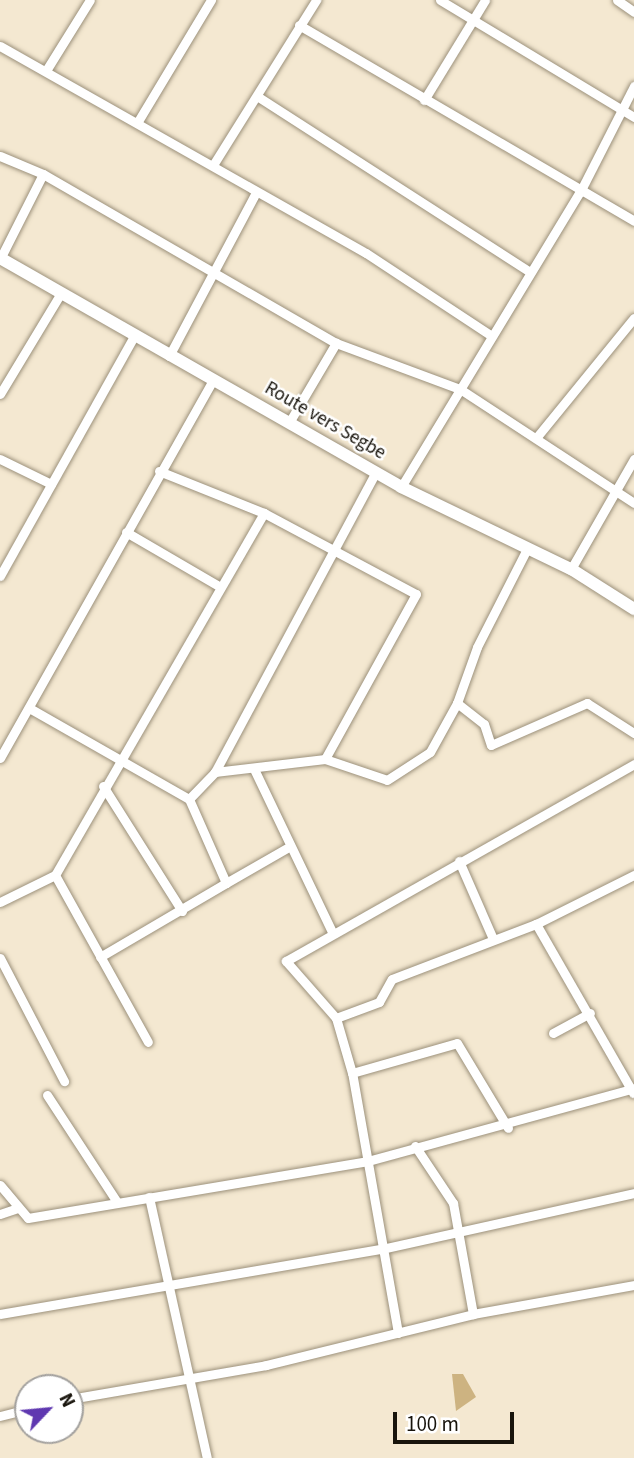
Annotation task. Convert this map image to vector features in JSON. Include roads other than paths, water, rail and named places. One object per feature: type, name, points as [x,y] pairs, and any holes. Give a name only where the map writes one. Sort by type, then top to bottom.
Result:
[{"type":"main road","name":"Route vers Segbe","points":[[0,258],[169,356],[290,421],[401,487],[526,551],[571,569],[634,609]]},
{"type":"street","points":[[47,69],[90,0]]},
{"type":"street","points":[[137,123],[211,0]]},
{"type":"street","points":[[213,165],[260,99],[299,24],[316,0]]},
{"type":"street","points":[[440,0],[634,117]]},
{"type":"street","points":[[424,100],[485,0]]},
{"type":"street","points":[[617,0],[634,12]]},
{"type":"street","points":[[299,24],[580,192],[634,221]]},
{"type":"street","points":[[0,46],[47,69],[213,165],[255,194],[366,253],[489,334]]},
{"type":"street","points":[[401,487],[527,270],[580,192],[634,86]]},
{"type":"street","points":[[260,99],[527,270]]},
{"type":"street","points":[[0,156],[43,174],[336,343],[460,389],[634,503]]},
{"type":"street","points":[[0,258],[43,174]]},
{"type":"street","points":[[169,356],[255,194]]},
{"type":"street","points":[[0,394],[61,293]]},
{"type":"street","points":[[536,438],[634,318]]},
{"type":"street","points":[[0,576],[134,336]]},
{"type":"street","points":[[290,421],[336,343]]},
{"type":"street","points":[[0,758],[31,709],[159,471],[213,380]]},
{"type":"street","points":[[0,459],[51,484]]},
{"type":"street","points":[[571,569],[614,489],[634,459]]},
{"type":"street","points":[[159,471],[264,513],[416,594],[325,759]]},
{"type":"street","points":[[189,799],[215,772],[376,472]]},
{"type":"street","points":[[0,902],[55,875],[217,585],[264,513]]},
{"type":"street","points":[[126,532],[217,585]]},
{"type":"street","points":[[215,772],[325,759],[387,780],[430,752],[457,703],[477,648],[526,551]]},
{"type":"street","points":[[457,703],[484,723],[491,745],[587,703],[634,733]]},
{"type":"street","points":[[31,709],[117,762],[189,799],[226,883]]},
{"type":"street","points":[[398,1333],[352,1073],[336,1018],[286,961],[332,932],[634,764]]},
{"type":"street","points":[[254,769],[287,848],[332,932]]},
{"type":"street","points":[[103,786],[182,911]]},
{"type":"street","points":[[100,957],[125,938],[182,911],[287,848]]},
{"type":"street","points":[[459,861],[493,939]]},
{"type":"street","points":[[55,875],[149,1042]]},
{"type":"street","points":[[336,1018],[379,1002],[392,979],[537,924],[634,875]]},
{"type":"street","points":[[0,1185],[28,1218],[368,1161],[415,1146],[509,1128],[633,1091],[537,924]]},
{"type":"street","points":[[0,958],[64,1082]]},
{"type":"street","points":[[554,1033],[590,1013]]},
{"type":"street","points":[[352,1073],[457,1043],[509,1128]]},
{"type":"street","points":[[47,1095],[117,1202]]},
{"type":"street","points":[[415,1146],[443,1183],[462,1230],[473,1314]]},
{"type":"street","points":[[0,1314],[382,1249],[634,1193]]},
{"type":"street","points":[[149,1197],[207,1458]]},
{"type":"street","points":[[0,1214],[17,1208]]},
{"type":"street","points":[[84,1397],[190,1378],[473,1314],[634,1285]]}]
